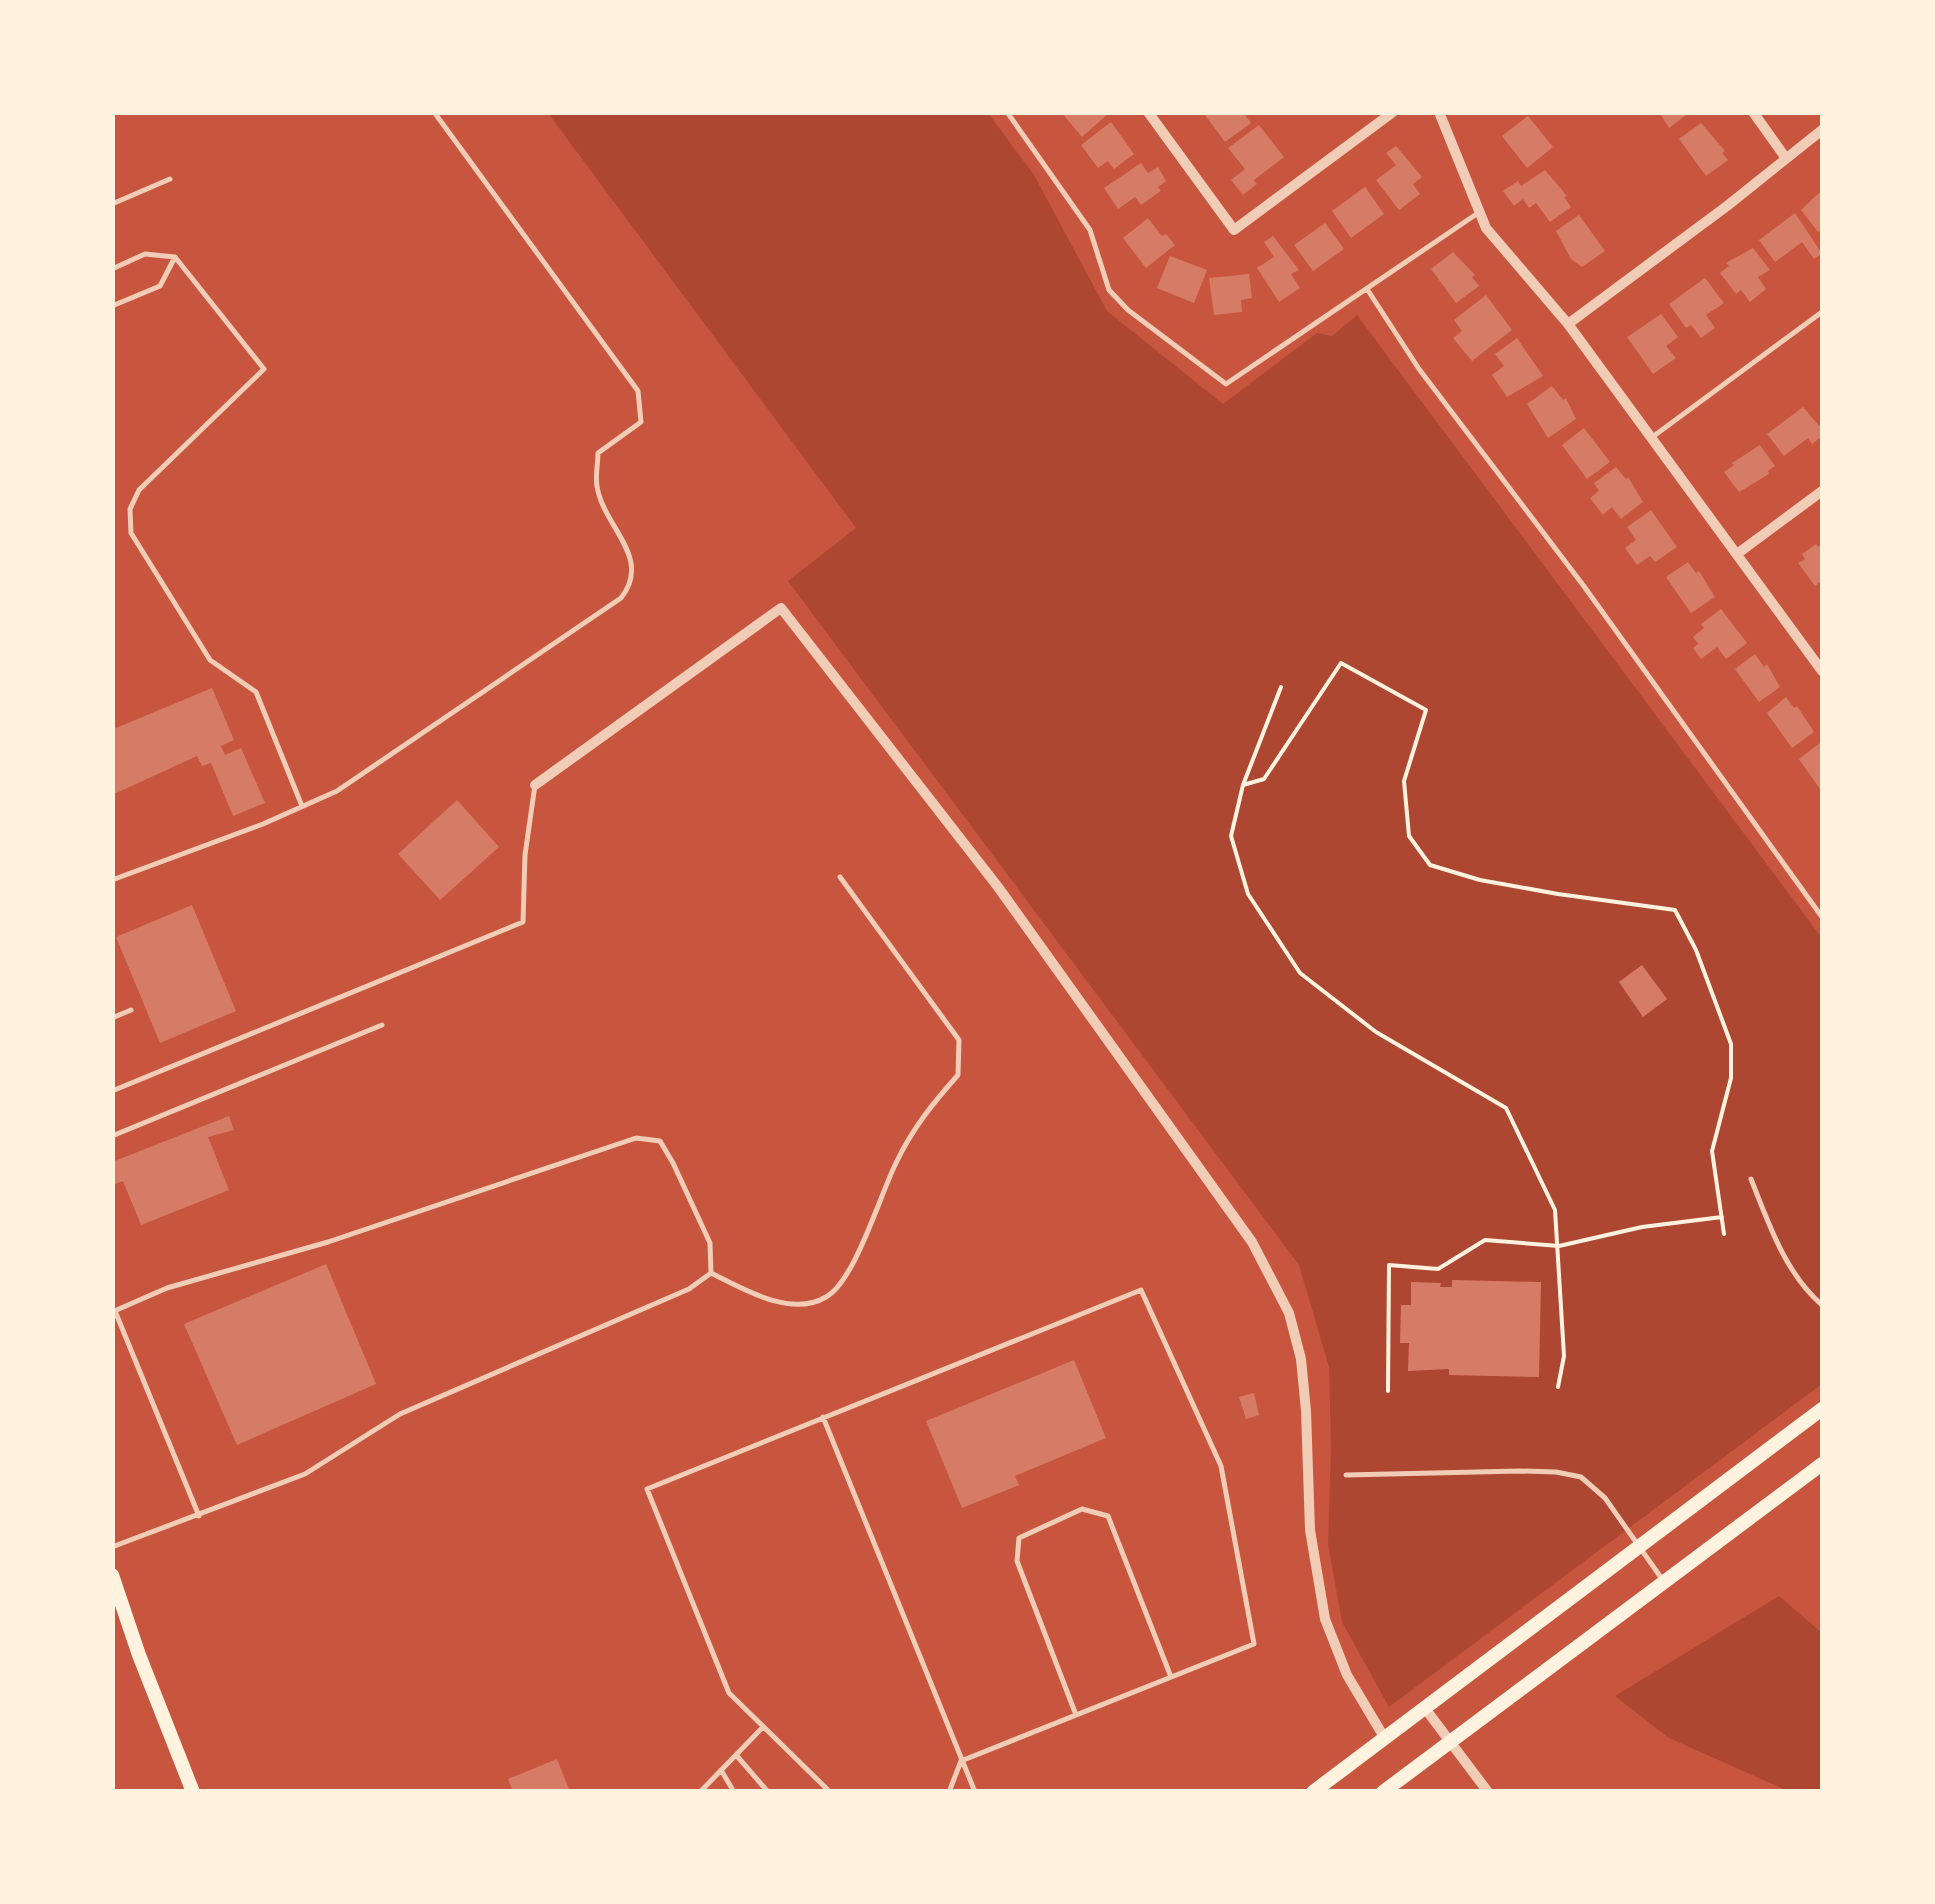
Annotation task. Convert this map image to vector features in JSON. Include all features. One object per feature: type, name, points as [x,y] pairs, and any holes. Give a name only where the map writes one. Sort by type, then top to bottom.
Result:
[{"type":"main road","points":[[1313,1792],[1822,1408]]},
{"type":"main road","points":[[1383,1792],[1822,1464]]},
{"type":"main road","points":[[112,1575],[193,1792]]},
{"type":"street","points":[[1148,112],[1234,230],[1393,112]]},
{"type":"street","points":[[1439,112],[1486,228],[1568,324],[1820,663]]},
{"type":"street","points":[[1753,112],[1785,157]]},
{"type":"street","points":[[1568,324],[1822,130]]},
{"type":"street","points":[[1737,554],[1822,491]]},
{"type":"street","points":[[535,785],[781,608],[998,887],[1252,1242],[1289,1313],[1301,1360],[1310,1530],[1325,1619],[1346,1675],[1384,1737]]},
{"type":"street","points":[[1424,1707],[1488,1792]]},
{"type":"lane","points":[[112,880],[337,791],[621,598],[632,583],[632,564],[597,488],[597,471],[598,454],[641,422],[638,391],[434,112]]},
{"type":"lane","points":[[1007,112],[1090,230],[1109,290],[1128,310],[1226,384],[1480,212]]},
{"type":"lane","points":[[112,204],[170,178]]},
{"type":"lane","points":[[112,269],[146,254],[175,257],[264,369],[139,490],[130,510],[131,533],[210,660],[256,692],[302,806]]},
{"type":"lane","points":[[112,306],[160,286],[175,257]]},
{"type":"lane","points":[[1367,289],[1418,369],[1583,585],[1822,917]]},
{"type":"lane","points":[[1652,438],[1822,312]]},
{"type":"lane","points":[[112,1091],[523,922],[525,855],[535,785]]},
{"type":"lane","points":[[711,1273],[778,1303],[824,1299],[844,1284],[897,1161],[922,1116],[958,1075],[959,1040],[840,878]]},
{"type":"lane","points":[[112,1018],[131,1010]]},
{"type":"lane","points":[[112,1136],[382,1025]]},
{"type":"lane","points":[[198,1516],[114,1312],[166,1288],[328,1242],[636,1138],[660,1141],[673,1162],[710,1243],[711,1273]]},
{"type":"lane","points":[[1751,1179],[1772,1234],[1803,1288],[1822,1306]]},
{"type":"lane","points":[[112,1547],[305,1474],[400,1414],[689,1289],[711,1273]]},
{"type":"lane","points":[[830,1792],[728,1693],[647,1488],[1141,1290],[1221,1466],[1254,1644],[961,1761],[949,1792]]},
{"type":"lane","points":[[824,1417],[975,1792]]},
{"type":"lane","points":[[1346,1475],[1520,1471],[1556,1472],[1581,1478],[1605,1498],[1664,1582]]},
{"type":"lane","points":[[1076,1715],[1017,1561],[1020,1538],[1082,1509],[1108,1516],[1171,1677]]},
{"type":"lane","points":[[704,1790],[763,1727]]},
{"type":"lane","points":[[736,1755],[768,1792]]},
{"type":"lane","points":[[720,1770],[734,1792]]},
{"type":"path","points":[[1242,786],[1264,779],[1341,662],[1426,710],[1404,780],[1409,836],[1430,865],[1480,880],[1675,910],[1696,950],[1731,1044],[1731,1078],[1712,1150],[1724,1234]]},
{"type":"path","points":[[1282,687],[1242,786],[1230,836],[1248,894],[1300,973],[1376,1032],[1506,1108],[1555,1210],[1564,1356],[1558,1387]]},
{"type":"path","points":[[1388,1391],[1388,1265],[1438,1270],[1485,1240],[1558,1246],[1642,1227],[1722,1218]]},
{"type":"shaded area","points":[[548,113],[988,113],[1034,175],[1107,311],[1223,404],[1317,333],[1332,336],[1357,315],[1822,938],[1822,1384],[1389,1707],[1342,1622],[1328,1544],[1329,1367],[1299,1265],[788,581],[856,528]]},
{"type":"shaded area","points":[[1779,1596],[1822,1633],[1822,1791],[1788,1791],[1669,1738],[1615,1696]]},
{"type":"building","points":[[1061,112],[1110,112],[1082,137]]},
{"type":"building","points":[[1203,112],[1243,112],[1251,123],[1225,142]]},
{"type":"building","points":[[1659,112],[1690,112],[1669,128]]},
{"type":"building","points":[[1528,116],[1553,147],[1527,168],[1502,136]]},
{"type":"building","points":[[1111,122],[1134,154],[1114,169],[1108,161],[1098,168],[1081,145]]},
{"type":"building","points":[[1701,123],[1728,160],[1706,176],[1679,139]]},
{"type":"building","points":[[1259,125],[1284,157],[1254,180],[1257,184],[1243,195],[1231,180],[1245,169],[1228,148]]},
{"type":"building","points":[[1396,146],[1422,177],[1413,184],[1420,194],[1399,210],[1376,180],[1396,165],[1386,153]]},
{"type":"building","points":[[1141,163],[1148,173],[1158,167],[1166,181],[1158,187],[1161,191],[1141,205],[1135,197],[1118,209],[1104,188]]},
{"type":"building","points":[[1545,170],[1567,196],[1564,197],[1571,207],[1550,222],[1536,203],[1529,208],[1523,199],[1514,206],[1503,191],[1518,181],[1521,186]]},
{"type":"building","points":[[1365,187],[1384,214],[1351,238],[1332,211]]},
{"type":"building","points":[[1822,190],[1822,229],[1818,232],[1801,210]]},
{"type":"building","points":[[1795,213],[1820,255],[1814,259],[1802,242],[1775,262],[1759,240]]},
{"type":"building","points":[[1579,215],[1605,251],[1582,267],[1571,259],[1556,231]]},
{"type":"building","points":[[1148,218],[1175,245],[1146,268],[1123,238]]},
{"type":"building","points":[[1325,223],[1344,249],[1313,271],[1294,245]]},
{"type":"building","points":[[1273,236],[1299,270],[1291,274],[1300,288],[1279,302],[1257,268],[1274,257],[1264,242]]},
{"type":"building","points":[[1753,248],[1770,270],[1758,277],[1766,289],[1750,302],[1741,290],[1736,294],[1720,273],[1729,266],[1726,263]]},
{"type":"building","points":[[1453,252],[1475,275],[1472,277],[1479,286],[1456,303],[1431,269]]},
{"type":"building","points":[[1170,256],[1207,270],[1194,303],[1157,288]]},
{"type":"building","points":[[1249,274],[1252,298],[1241,300],[1242,312],[1214,315],[1209,278]]},
{"type":"building","points":[[1705,278],[1724,303],[1706,315],[1715,328],[1701,338],[1691,325],[1686,328],[1669,304]]},
{"type":"building","points":[[1486,295],[1512,330],[1472,361],[1453,338],[1462,331],[1454,320]]},
{"type":"building","points":[[1661,314],[1678,337],[1666,346],[1676,358],[1653,374],[1627,337]]},
{"type":"building","points":[[1517,338],[1543,376],[1507,397],[1492,375],[1504,366],[1495,354]]},
{"type":"building","points":[[1552,386],[1563,400],[1566,398],[1576,419],[1548,438],[1527,404]]},
{"type":"building","points":[[1803,407],[1822,429],[1822,436],[1812,444],[1808,438],[1784,456],[1767,434]]},
{"type":"building","points":[[1584,428],[1610,462],[1587,479],[1562,445]]},
{"type":"building","points":[[1760,445],[1775,466],[1739,492],[1724,472]]},
{"type":"building","points":[[1616,467],[1628,477],[1643,502],[1621,519],[1612,507],[1603,515],[1590,498],[1599,491],[1594,483]]},
{"type":"building","points":[[1651,510],[1677,547],[1655,562],[1650,556],[1637,565],[1625,548],[1636,540],[1627,527]]},
{"type":"building","points":[[1822,544],[1822,580],[1815,586],[1798,563],[1805,559],[1802,554]]},
{"type":"building","points":[[1688,562],[1696,573],[1699,571],[1715,597],[1691,613],[1666,577]]},
{"type":"building","points":[[1721,609],[1747,643],[1726,659],[1717,647],[1701,659],[1693,648],[1698,644],[1693,637],[1704,628],[1701,624]]},
{"type":"building","points":[[1755,654],[1764,667],[1767,664],[1780,687],[1759,702],[1735,669]]},
{"type":"building","points":[[212,688],[234,740],[221,746],[225,755],[241,748],[265,803],[233,816],[211,763],[202,766],[197,756],[112,795],[112,720],[116,728]]},
{"type":"building","points":[[1786,697],[1814,732],[1792,748],[1767,713]]},
{"type":"building","points":[[1820,743],[1822,747],[1822,792],[1799,759]]},
{"type":"building","points":[[457,800],[499,847],[440,900],[398,854]]},
{"type":"building","points":[[192,905],[236,1011],[160,1043],[116,937]]},
{"type":"building","points":[[1642,965],[1667,999],[1643,1017],[1619,982]]},
{"type":"building","points":[[229,1116],[234,1130],[208,1137],[229,1190],[141,1225],[123,1181],[115,1184],[112,1162]]},
{"type":"building","points":[[326,1264],[376,1384],[237,1445],[184,1324]]},
{"type":"building","points":[[1452,1280],[1541,1282],[1539,1377],[1449,1375],[1449,1369],[1408,1371],[1409,1343],[1400,1343],[1401,1305],[1411,1305],[1411,1282],[1452,1287]]},
{"type":"building","points":[[1074,1360],[1106,1438],[1015,1476],[1019,1485],[962,1508],[926,1421]]},
{"type":"building","points":[[1254,1393],[1259,1415],[1246,1419],[1239,1397]]},
{"type":"building","points":[[557,1759],[570,1792],[513,1792],[508,1779]]}]
